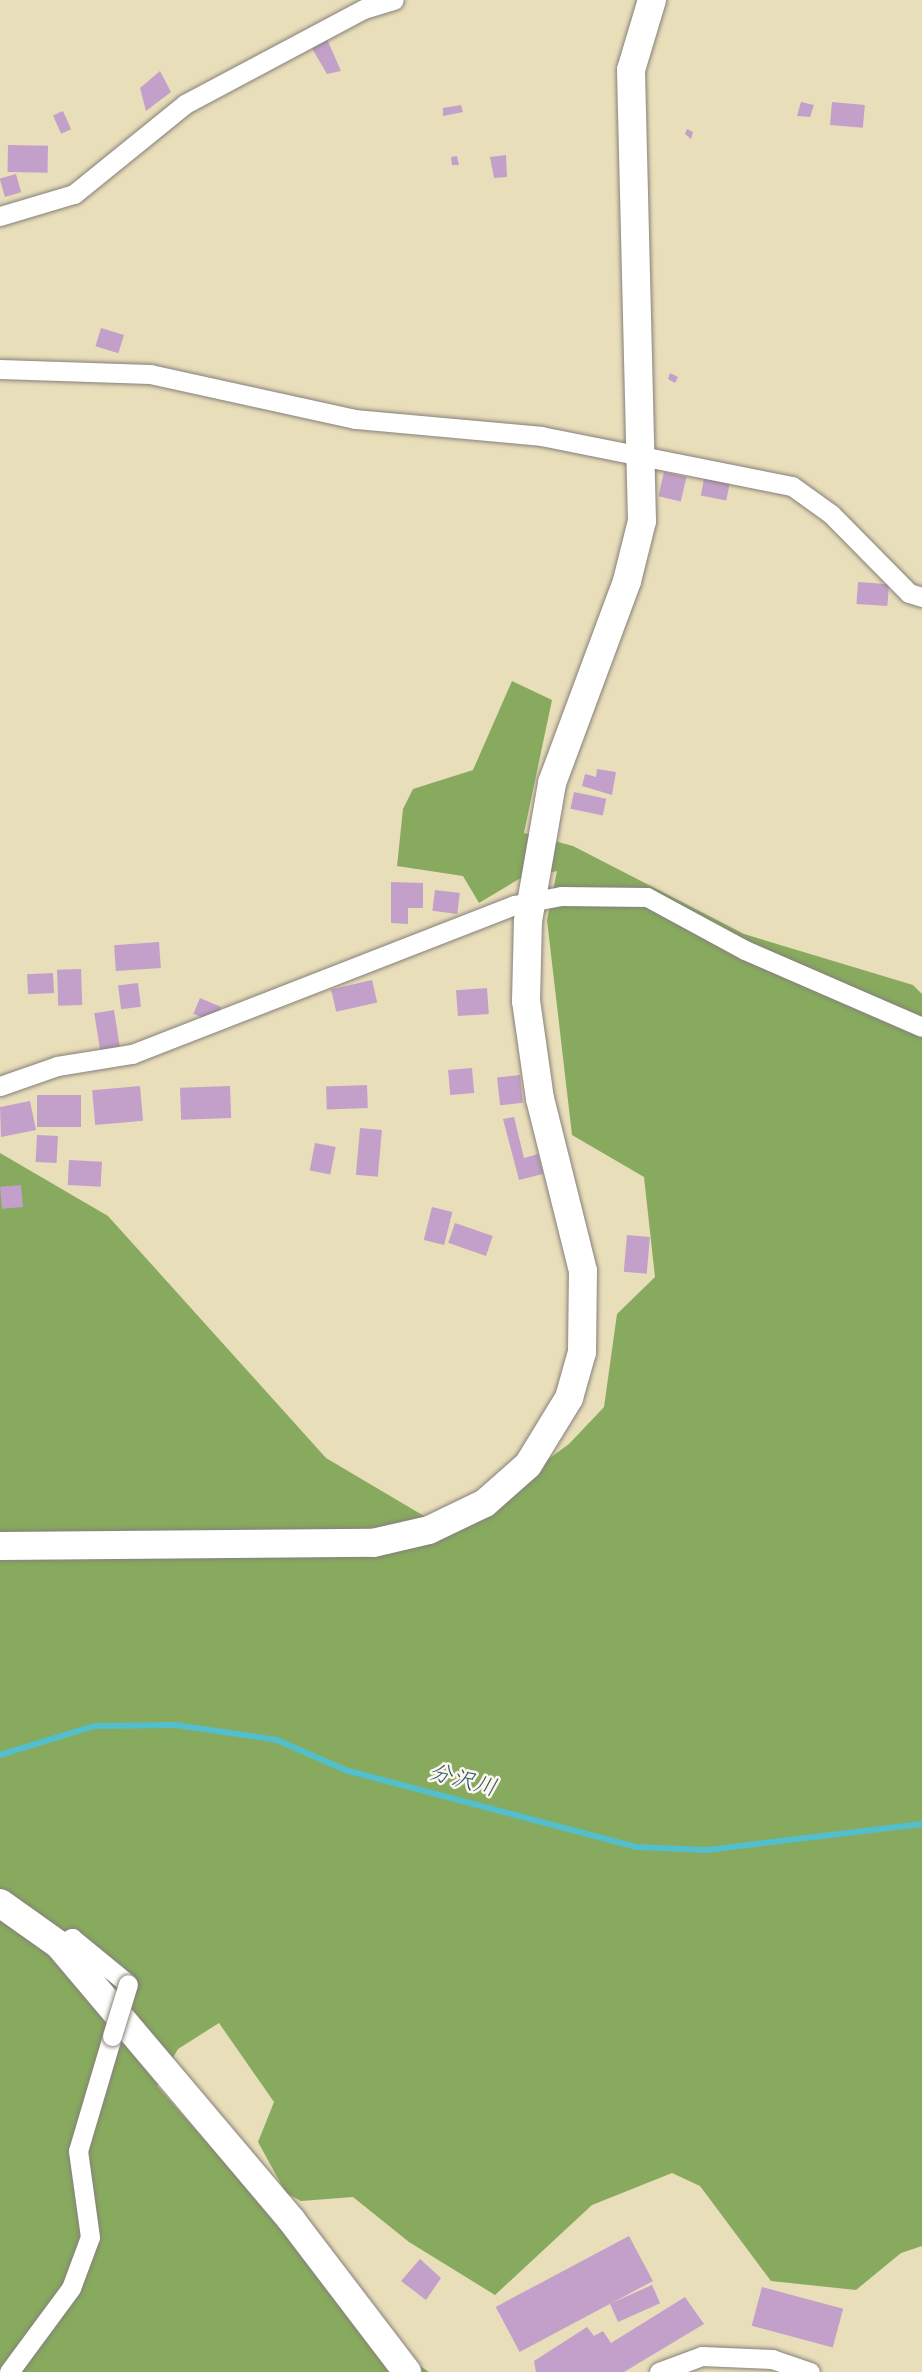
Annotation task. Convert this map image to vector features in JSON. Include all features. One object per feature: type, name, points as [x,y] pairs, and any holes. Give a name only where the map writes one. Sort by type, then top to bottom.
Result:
[{"type":"street","points":[[0,216],[74,194],[185,104],[364,9],[394,0]]},
{"type":"street","points":[[0,1546],[373,1543],[429,1530],[485,1503],[528,1465],[549,1438],[576,1375],[583,1271],[540,1099],[526,1001],[530,902],[552,783],[627,581],[642,521],[644,459],[631,70],[652,0]]},
{"type":"street","points":[[0,369],[150,374],[355,419],[541,436],[644,459],[792,486],[831,514],[909,593],[922,597]]},
{"type":"street","points":[[0,1086],[57,1066],[132,1055],[255,1002],[530,902],[647,897],[745,950],[922,1027]]},
{"type":"street","points":[[0,1903],[59,1945],[292,2221],[407,2372]]},
{"type":"street","points":[[9,2372],[71,2288],[90,2237],[78,2151],[128,1984],[72,1938],[59,1945]]},
{"type":"street","points":[[659,2372],[702,2356],[772,2359],[810,2372]]},
{"type":"green space","points":[[512,681],[552,700],[524,833],[573,846],[744,934],[913,985],[922,994],[922,2246],[901,2253],[856,2290],[771,2281],[700,2186],[672,2173],[592,2205],[495,2295],[409,2242],[353,2197],[301,2201],[286,2193],[258,2142],[274,2102],[219,2023],[178,2049],[157,2086],[284,2230],[349,2317],[429,2372],[0,2372],[0,1153],[108,1216],[326,1458],[424,1516],[454,1528],[569,1444],[604,1407],[617,1314],[655,1277],[644,1177],[572,1135],[547,920],[557,871],[519,879],[479,903],[463,876],[397,866],[403,809],[413,789],[473,770]]},
{"type":"building","points":[[326,37],[341,71],[327,74],[310,45]]},
{"type":"building","points":[[160,71],[171,92],[146,111],[140,88]]},
{"type":"building","points":[[801,102],[814,105],[810,117],[797,116]]},
{"type":"building","points":[[832,102],[865,105],[863,128],[830,125]]},
{"type":"building","points":[[461,105],[463,112],[443,116],[443,108]]},
{"type":"building","points":[[63,111],[71,129],[61,134],[53,115]]},
{"type":"building","points":[[687,129],[693,132],[691,139],[685,134]]},
{"type":"building","points":[[8,145],[48,146],[48,173],[8,172]]},
{"type":"building","points":[[506,155],[507,177],[494,178],[490,157]]},
{"type":"building","points":[[457,156],[459,165],[452,165],[451,157]]},
{"type":"building","points":[[16,174],[21,192],[5,197],[0,179]]},
{"type":"building","points":[[101,328],[124,335],[118,353],[95,346]]},
{"type":"building","points":[[670,373],[678,377],[675,383],[668,379]]},
{"type":"building","points":[[664,472],[686,477],[681,502],[658,496]]},
{"type":"building","points":[[705,474],[731,479],[726,501],[701,496]]},
{"type":"building","points":[[858,582],[889,584],[887,606],[856,604]]},
{"type":"building","points":[[597,769],[616,772],[612,795],[582,786],[585,774],[596,777]]},
{"type":"building","points":[[574,792],[606,799],[603,815],[570,809]]},
{"type":"building","points":[[391,882],[423,883],[423,908],[408,908],[408,924],[391,923]]},
{"type":"building","points":[[435,890],[460,893],[457,914],[432,911]]},
{"type":"building","points":[[159,942],[161,968],[116,971],[114,945]]},
{"type":"building","points":[[81,969],[82,1005],[58,1006],[57,970]]},
{"type":"building","points":[[53,973],[54,993],[28,994],[27,974]]},
{"type":"building","points":[[372,980],[377,1002],[336,1012],[331,989]]},
{"type":"building","points":[[138,983],[141,1007],[121,1009],[118,985]]},
{"type":"building","points":[[487,988],[489,1014],[458,1016],[456,990]]},
{"type":"building","points":[[200,998],[221,1007],[215,1023],[193,1014]]},
{"type":"building","points":[[114,1010],[122,1060],[102,1064],[94,1013]]},
{"type":"building","points":[[472,1068],[474,1093],[450,1095],[448,1070]]},
{"type":"building","points":[[520,1075],[523,1103],[500,1105],[497,1077]]},
{"type":"building","points":[[367,1085],[368,1108],[327,1109],[326,1086]]},
{"type":"building","points":[[140,1086],[143,1121],[95,1125],[92,1090]]},
{"type":"building","points":[[230,1086],[231,1118],[181,1120],[180,1088]]},
{"type":"building","points":[[37,1095],[81,1095],[81,1127],[37,1127]]},
{"type":"building","points":[[30,1101],[36,1130],[1,1137],[0,1107]]},
{"type":"building","points":[[514,1117],[524,1158],[538,1154],[543,1174],[519,1180],[503,1119]]},
{"type":"building","points":[[360,1128],[382,1130],[378,1177],[356,1175]]},
{"type":"building","points":[[37,1135],[58,1136],[57,1163],[36,1162]]},
{"type":"building","points":[[315,1143],[336,1147],[330,1174],[310,1170]]},
{"type":"building","points":[[69,1160],[102,1162],[101,1187],[68,1185]]},
{"type":"building","points":[[21,1185],[23,1207],[2,1209],[0,1187]]},
{"type":"building","points":[[432,1207],[452,1212],[444,1245],[424,1240]]},
{"type":"building","points":[[455,1223],[493,1236],[486,1256],[448,1243]]},
{"type":"building","points":[[627,1235],[650,1237],[647,1274],[624,1272]]},
{"type":"building","points":[[629,2236],[653,2281],[520,2352],[496,2307]]},
{"type":"building","points":[[420,2259],[441,2278],[426,2300],[401,2281]]},
{"type":"building","points":[[652,2285],[660,2303],[618,2322],[610,2304]]},
{"type":"building","points":[[762,2287],[843,2309],[833,2347],[752,2326]]},
{"type":"building","points":[[685,2297],[704,2324],[624,2372],[536,2372],[534,2361],[587,2327],[594,2336],[603,2331],[611,2343]]},
{"type":"waterway","name":"分沢川","points":[[0,1755],[94,1726],[176,1725],[277,1740],[345,1770],[636,1847],[707,1850],[922,1824]]}]
